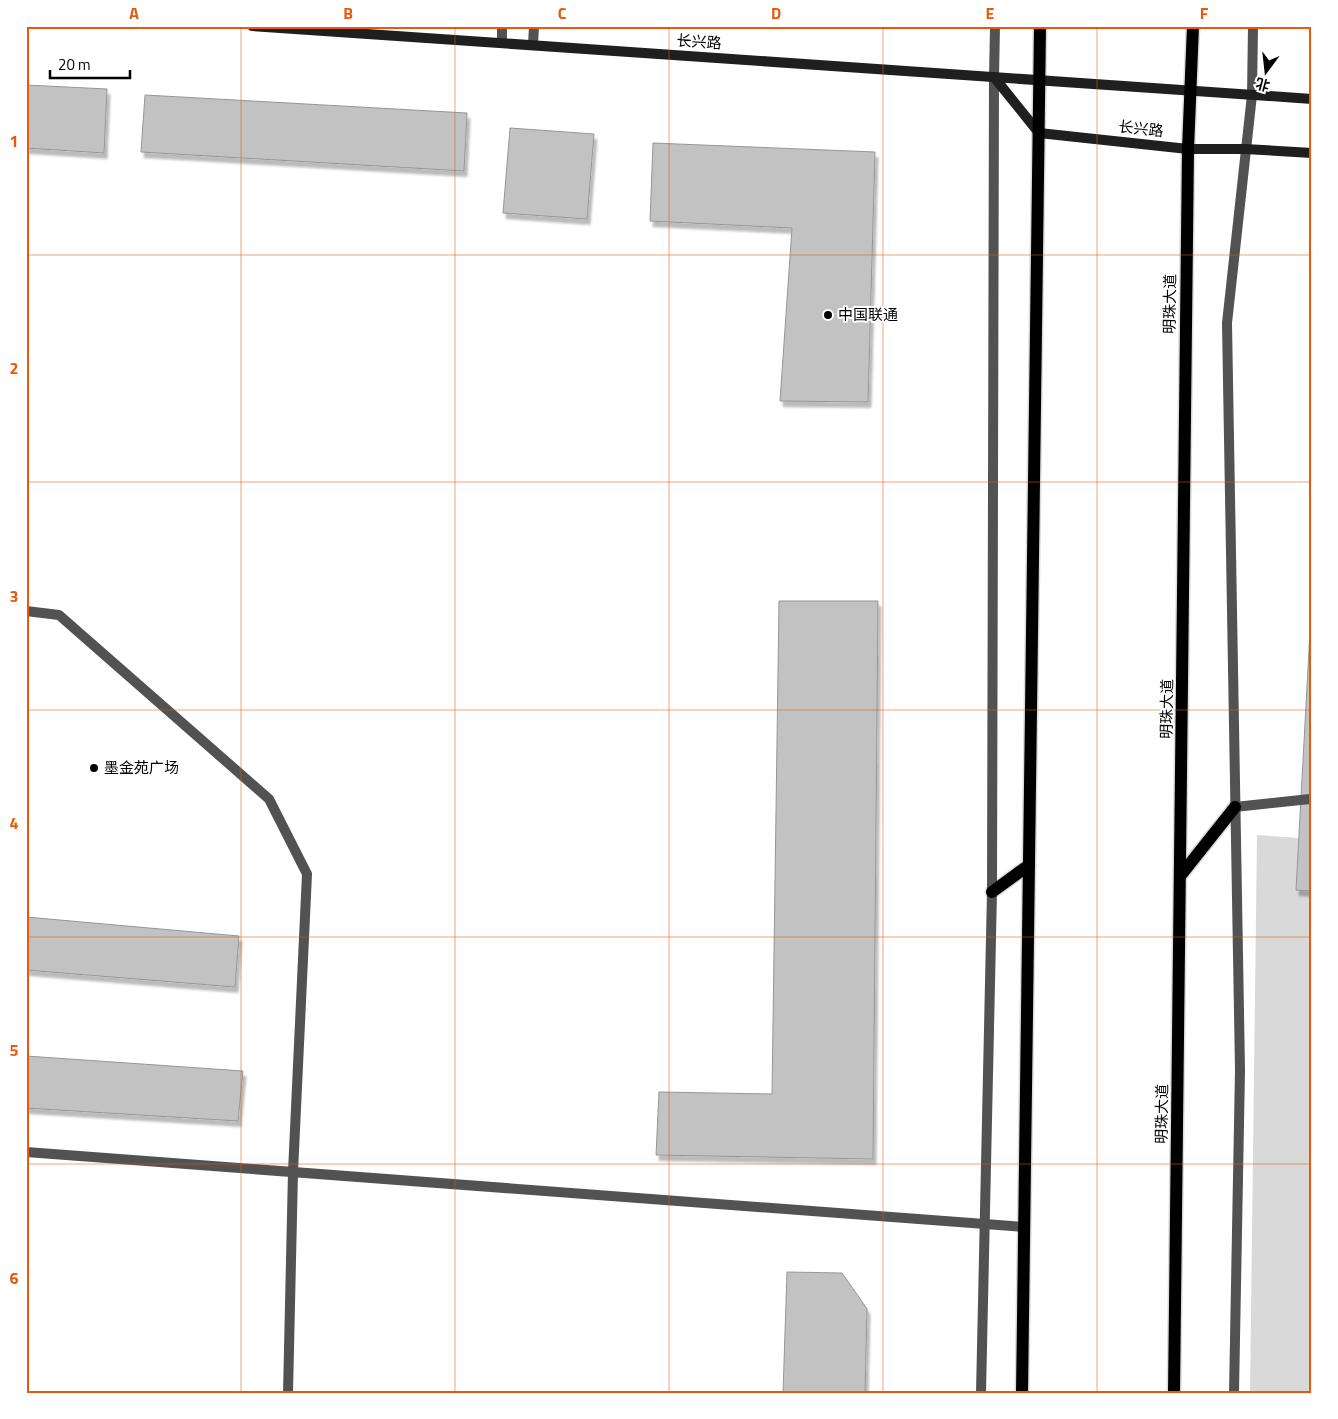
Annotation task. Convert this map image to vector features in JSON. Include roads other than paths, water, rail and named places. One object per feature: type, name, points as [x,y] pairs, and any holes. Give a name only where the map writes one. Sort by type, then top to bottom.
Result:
[{"type":"main road","points":[[1022,1393],[1040,26]]},
{"type":"main road","name":"明珠大道","points":[[1174,1393],[1188,149],[1192,91],[1193,26]]},
{"type":"main road","points":[[1181,875],[1235,807]]},
{"type":"main road","points":[[992,892],[1029,865]]},
{"type":"street","name":"长兴路","points":[[252,26],[1312,99]]},
{"type":"street","points":[[502,26],[502,44]]},
{"type":"street","points":[[533,45],[534,26]]},
{"type":"street","points":[[981,1393],[992,892],[995,26]]},
{"type":"street","points":[[1234,1393],[1240,1070],[1227,323],[1252,95],[1253,26]]},
{"type":"street","points":[[994,77],[1039,133]]},
{"type":"street","name":"长兴路","points":[[1039,133],[1188,149],[1245,149],[1312,153]]},
{"type":"street","points":[[26,611],[59,615],[269,798],[307,874],[293,1172],[288,1393]]},
{"type":"street","points":[[1235,807],[1311,799]]},
{"type":"street","points":[[26,1152],[1024,1227]]},
{"type":"place","name":"中国联通","points":[[828,315]]},
{"type":"place","name":"墨金苑广场","points":[[94,768]]}]
